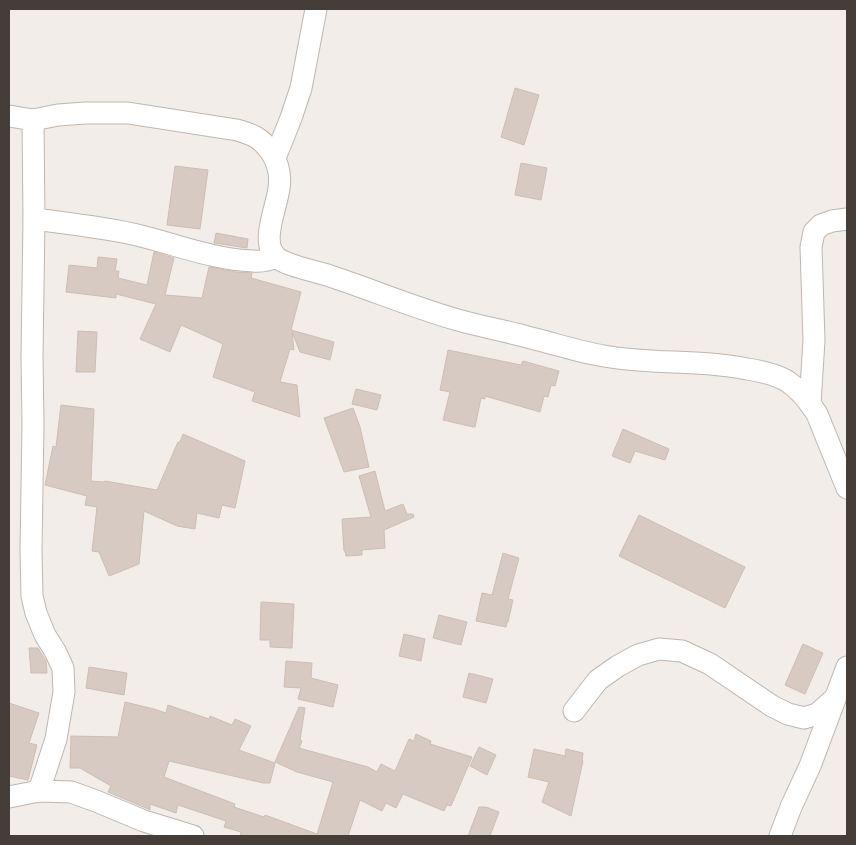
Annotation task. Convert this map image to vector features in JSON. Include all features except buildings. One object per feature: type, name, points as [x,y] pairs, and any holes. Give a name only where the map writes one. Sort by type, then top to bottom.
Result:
[{"type":"street","points":[[275,158],[301,88],[316,9]]},
{"type":"street","points":[[9,116],[33,120],[58,115],[85,113],[128,113],[250,134],[264,142],[275,158],[279,172],[279,188],[269,237],[271,250],[284,262],[457,320],[573,350],[616,358],[726,364],[761,371],[785,380],[797,389],[810,404],[825,432],[847,488]]},
{"type":"street","points":[[33,120],[32,596],[36,614],[45,635],[63,668],[64,692],[56,739],[39,791]]},
{"type":"street","points":[[34,219],[98,227],[209,254],[254,262],[264,261],[276,256]]},
{"type":"street","points":[[810,404],[814,340],[811,247],[814,232],[820,225],[832,221],[847,220]]},
{"type":"street","points":[[574,711],[598,680],[638,655],[659,650],[682,651],[710,664],[772,706],[788,714],[804,718],[817,714],[835,698]]},
{"type":"street","points":[[780,836],[810,766],[847,667]]},
{"type":"street","points":[[9,797],[39,791],[71,792],[144,821],[193,836]]}]
